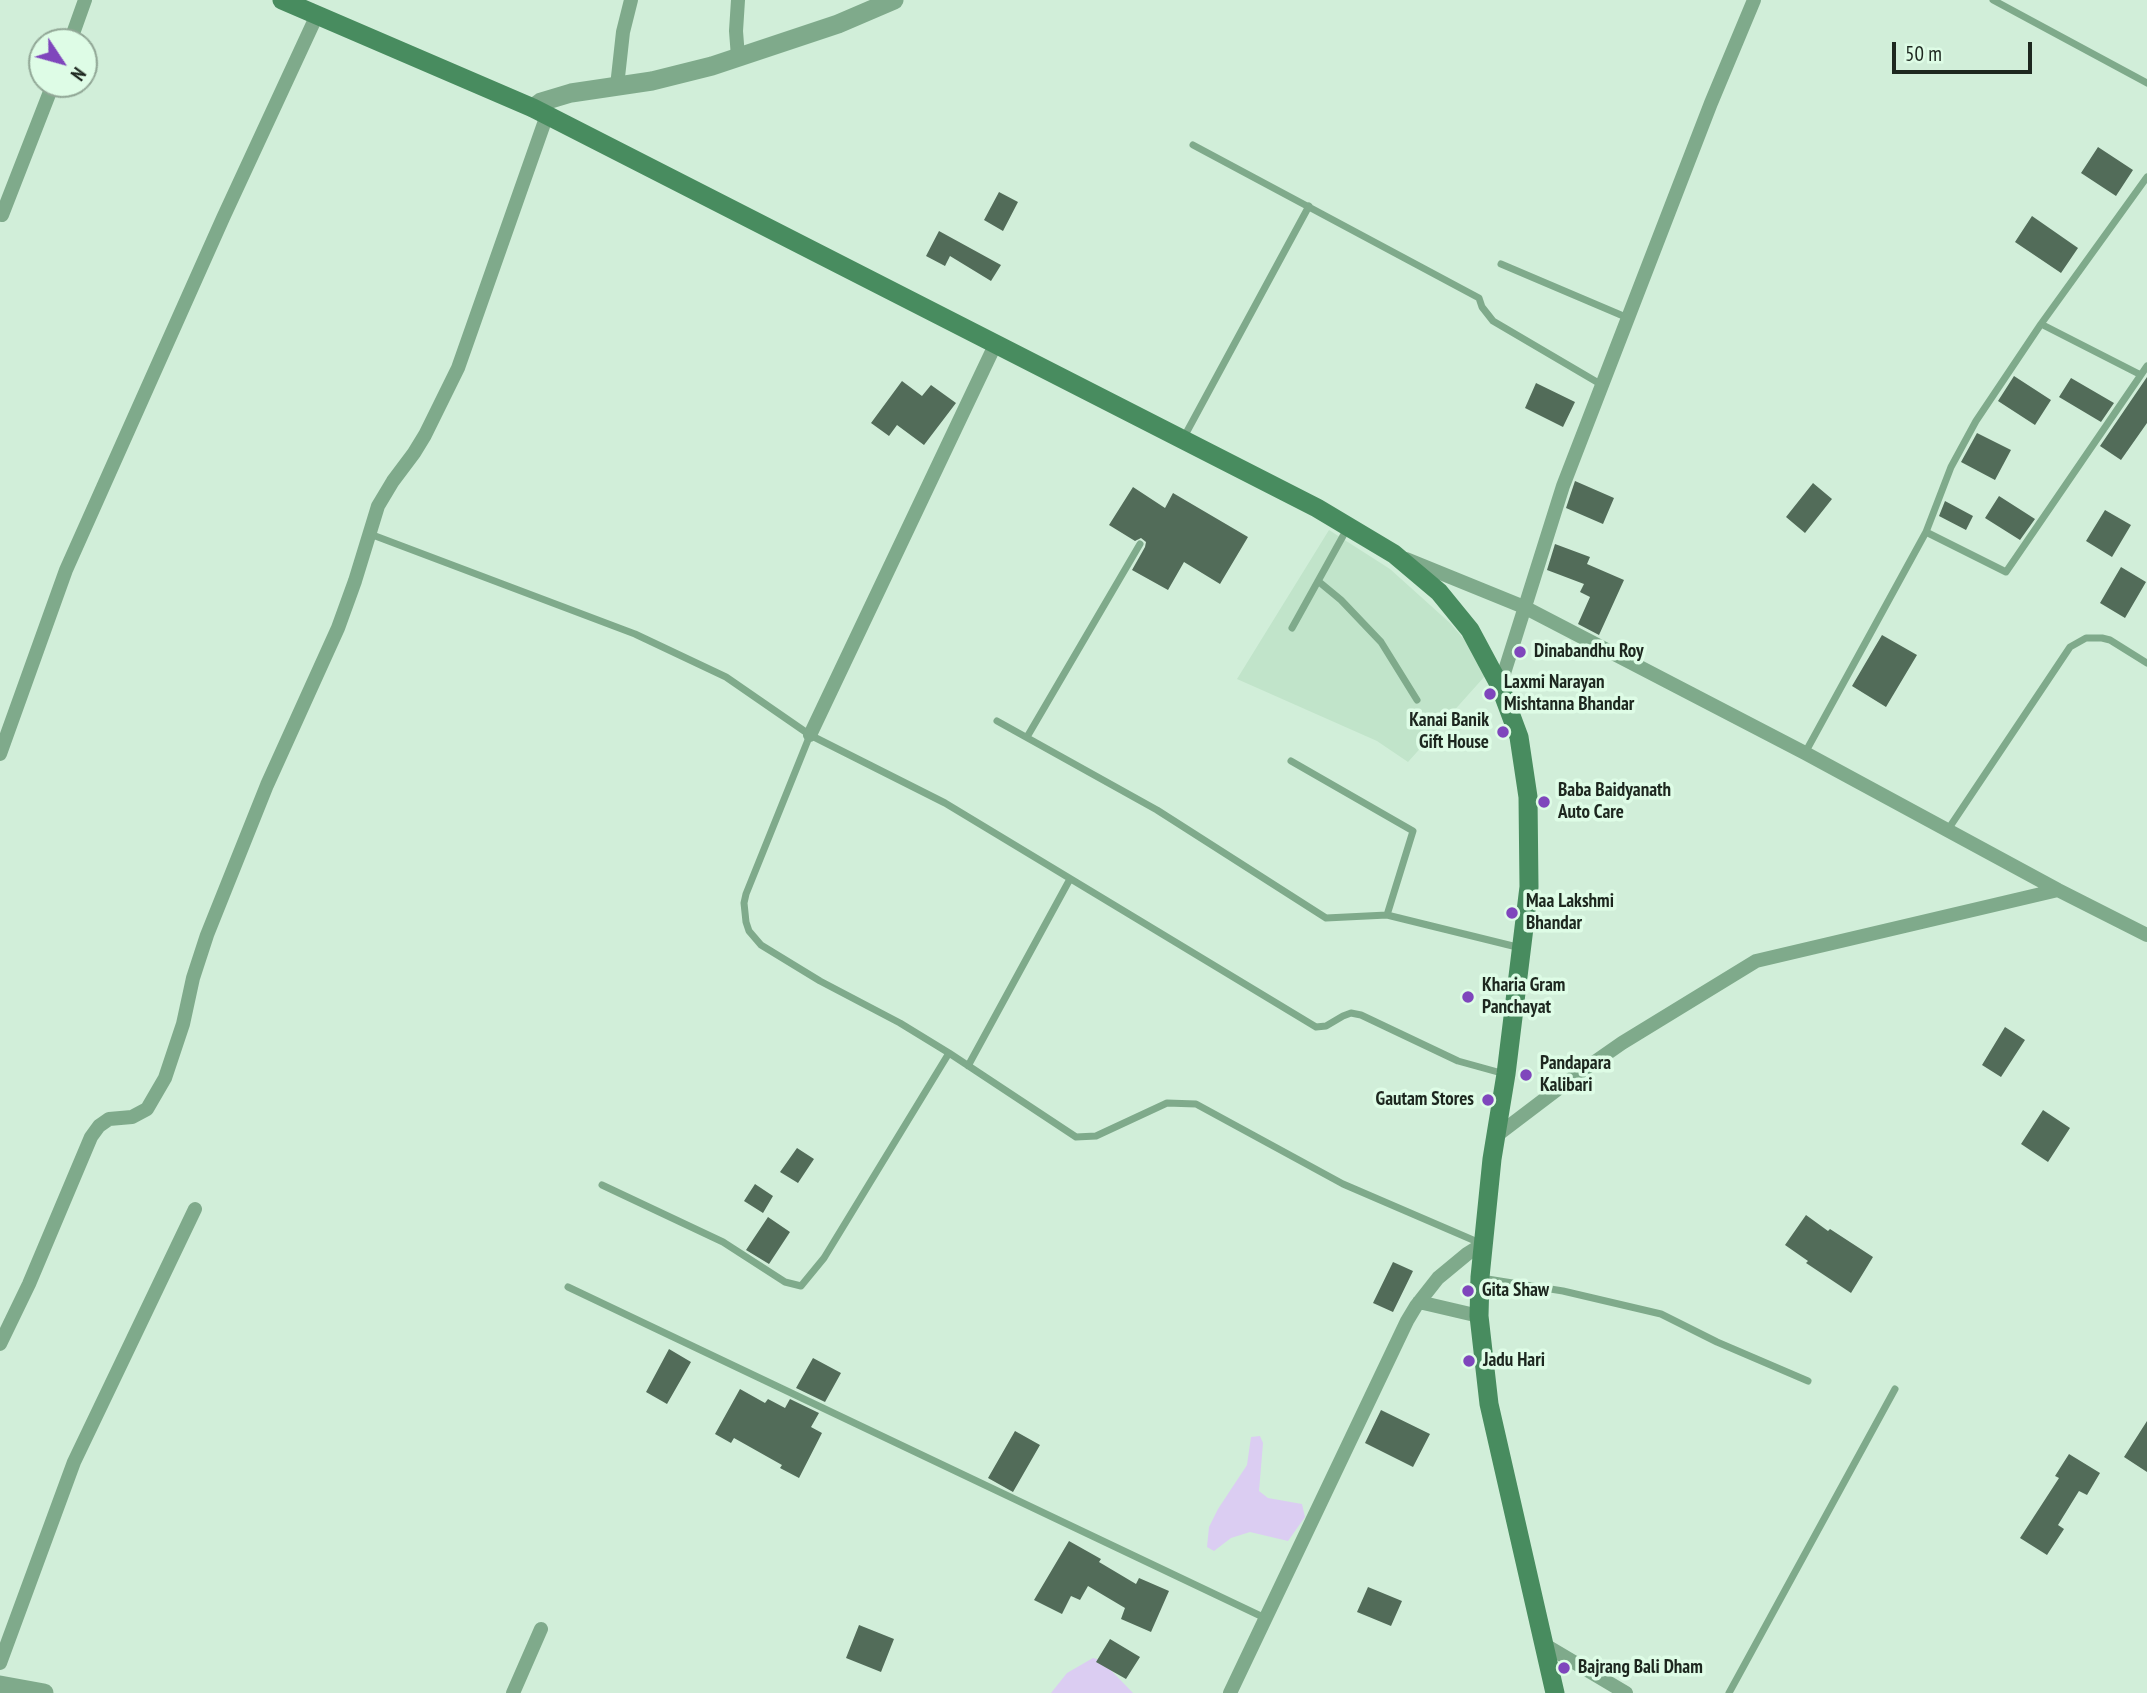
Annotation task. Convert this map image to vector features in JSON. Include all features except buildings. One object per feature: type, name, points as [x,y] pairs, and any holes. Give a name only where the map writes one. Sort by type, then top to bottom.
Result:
[{"type":"main road","points":[[282,0],[540,112],[1317,508],[1394,554],[1439,592],[1470,630],[1500,686],[1519,737],[1528,797],[1529,887],[1483,1244],[1479,1316],[1489,1404],[1555,1693]]},
{"type":"street","points":[[75,28],[85,0]]},
{"type":"street","points":[[617,86],[623,32],[631,0]]},
{"type":"street","points":[[738,0],[738,57]]},
{"type":"street","points":[[0,1344],[29,1284],[91,1138],[99,1126],[109,1119],[132,1117],[147,1109],[165,1079],[207,935],[267,785],[338,628],[379,506],[425,435],[458,368],[540,112],[538,103],[556,97],[686,74],[838,24],[894,0]]},
{"type":"street","points":[[1500,686],[1563,486],[1711,103],[1754,0]]},
{"type":"street","points":[[0,754],[66,569],[317,15]]},
{"type":"street","points":[[2,215],[48,98]]},
{"type":"street","points":[[810,735],[996,343]]},
{"type":"street","points":[[1394,554],[1524,607],[2147,935]]},
{"type":"street","points":[[1496,1136],[1622,1043],[1756,961],[2058,890]]},
{"type":"street","points":[[0,1663],[74,1462],[195,1209]]},
{"type":"street","points":[[1230,1693],[1407,1321],[1438,1278],[1483,1244]]},
{"type":"street","points":[[1419,1302],[1479,1316]]},
{"type":"street","points":[[513,1693],[541,1629]]},
{"type":"street","points":[[1545,1645],[1626,1693]]},
{"type":"street","points":[[0,1685],[44,1693]]},
{"type":"lane","points":[[1993,0],[2147,83]]},
{"type":"lane","points":[[1193,145],[1479,298],[1482,307],[1493,321],[1602,385]]},
{"type":"lane","points":[[1805,753],[1926,532],[1937,499],[1963,444],[2041,324],[2147,177]]},
{"type":"lane","points":[[1183,439],[1309,206]]},
{"type":"lane","points":[[1501,264],[1629,318]]},
{"type":"lane","points":[[2041,324],[2141,375]]},
{"type":"lane","points":[[1926,532],[2006,572],[2147,366]]},
{"type":"lane","points":[[1292,628],[1349,527]]},
{"type":"lane","points":[[370,534],[635,634],[726,677],[810,735],[945,803],[1316,1027],[1326,1026],[1351,1013],[1361,1015],[1458,1061],[1506,1074]]},
{"type":"lane","points":[[1027,737],[1140,544]]},
{"type":"lane","points":[[1318,582],[1341,600],[1381,642],[1417,700]]},
{"type":"lane","points":[[1947,831],[2070,647],[2086,638],[2102,638],[2110,640],[2147,663]]},
{"type":"lane","points":[[997,721],[1157,810],[1326,918],[1387,915],[1521,948]]},
{"type":"lane","points":[[810,735],[746,894],[744,913],[749,931],[761,945],[949,1053],[1076,1137],[1097,1136],[1167,1103],[1196,1104],[1343,1184],[1483,1244]]},
{"type":"lane","points":[[1291,761],[1413,831],[1387,915]]},
{"type":"lane","points":[[968,1066],[1070,879]]},
{"type":"lane","points":[[602,1185],[723,1242],[785,1282],[801,1286],[824,1258],[949,1053]]},
{"type":"lane","points":[[1480,1278],[1563,1291],[1661,1314],[1717,1342],[1808,1381]]},
{"type":"lane","points":[[568,1287],[1265,1618]]},
{"type":"lane","points":[[1729,1693],[1895,1389]]},
{"type":"shaded area","points":[[1329,530],[1390,569],[1450,623],[1468,644],[1485,676],[1408,762],[1377,741],[1237,679]]},
{"type":"shaded area","points":[[1260,1436],[1263,1443],[1259,1491],[1268,1498],[1302,1504],[1305,1517],[1288,1541],[1250,1532],[1231,1538],[1214,1551],[1207,1547],[1209,1527],[1247,1465],[1251,1437]]},
{"type":"shaded area","points":[[1093,1658],[1101,1660],[1133,1693],[1051,1693],[1067,1673]]},
{"type":"place","name":"Dinabandhu Roy","points":[[1520,652]]},
{"type":"place","name":"Laxmi Narayan Mishtanna Bhandar","points":[[1490,694]]},
{"type":"place","name":"Kanai Banik Gift House","points":[[1503,732]]},
{"type":"place","name":"Baba Baidyanath Auto Care","points":[[1544,802]]},
{"type":"place","name":"Maa Lakshmi Bhandar","points":[[1512,913]]},
{"type":"place","name":"Kharia Gram Panchayat","points":[[1468,997]]},
{"type":"place","name":"Pandapara Kalibari","points":[[1526,1075]]},
{"type":"place","name":"Gautam Stores","points":[[1488,1100]]},
{"type":"place","name":"Gita Shaw","points":[[1468,1291]]},
{"type":"place","name":"Jadu Hari","points":[[1469,1361]]},
{"type":"place","name":"Bajrang Bali Dham","points":[[1564,1668]]}]
